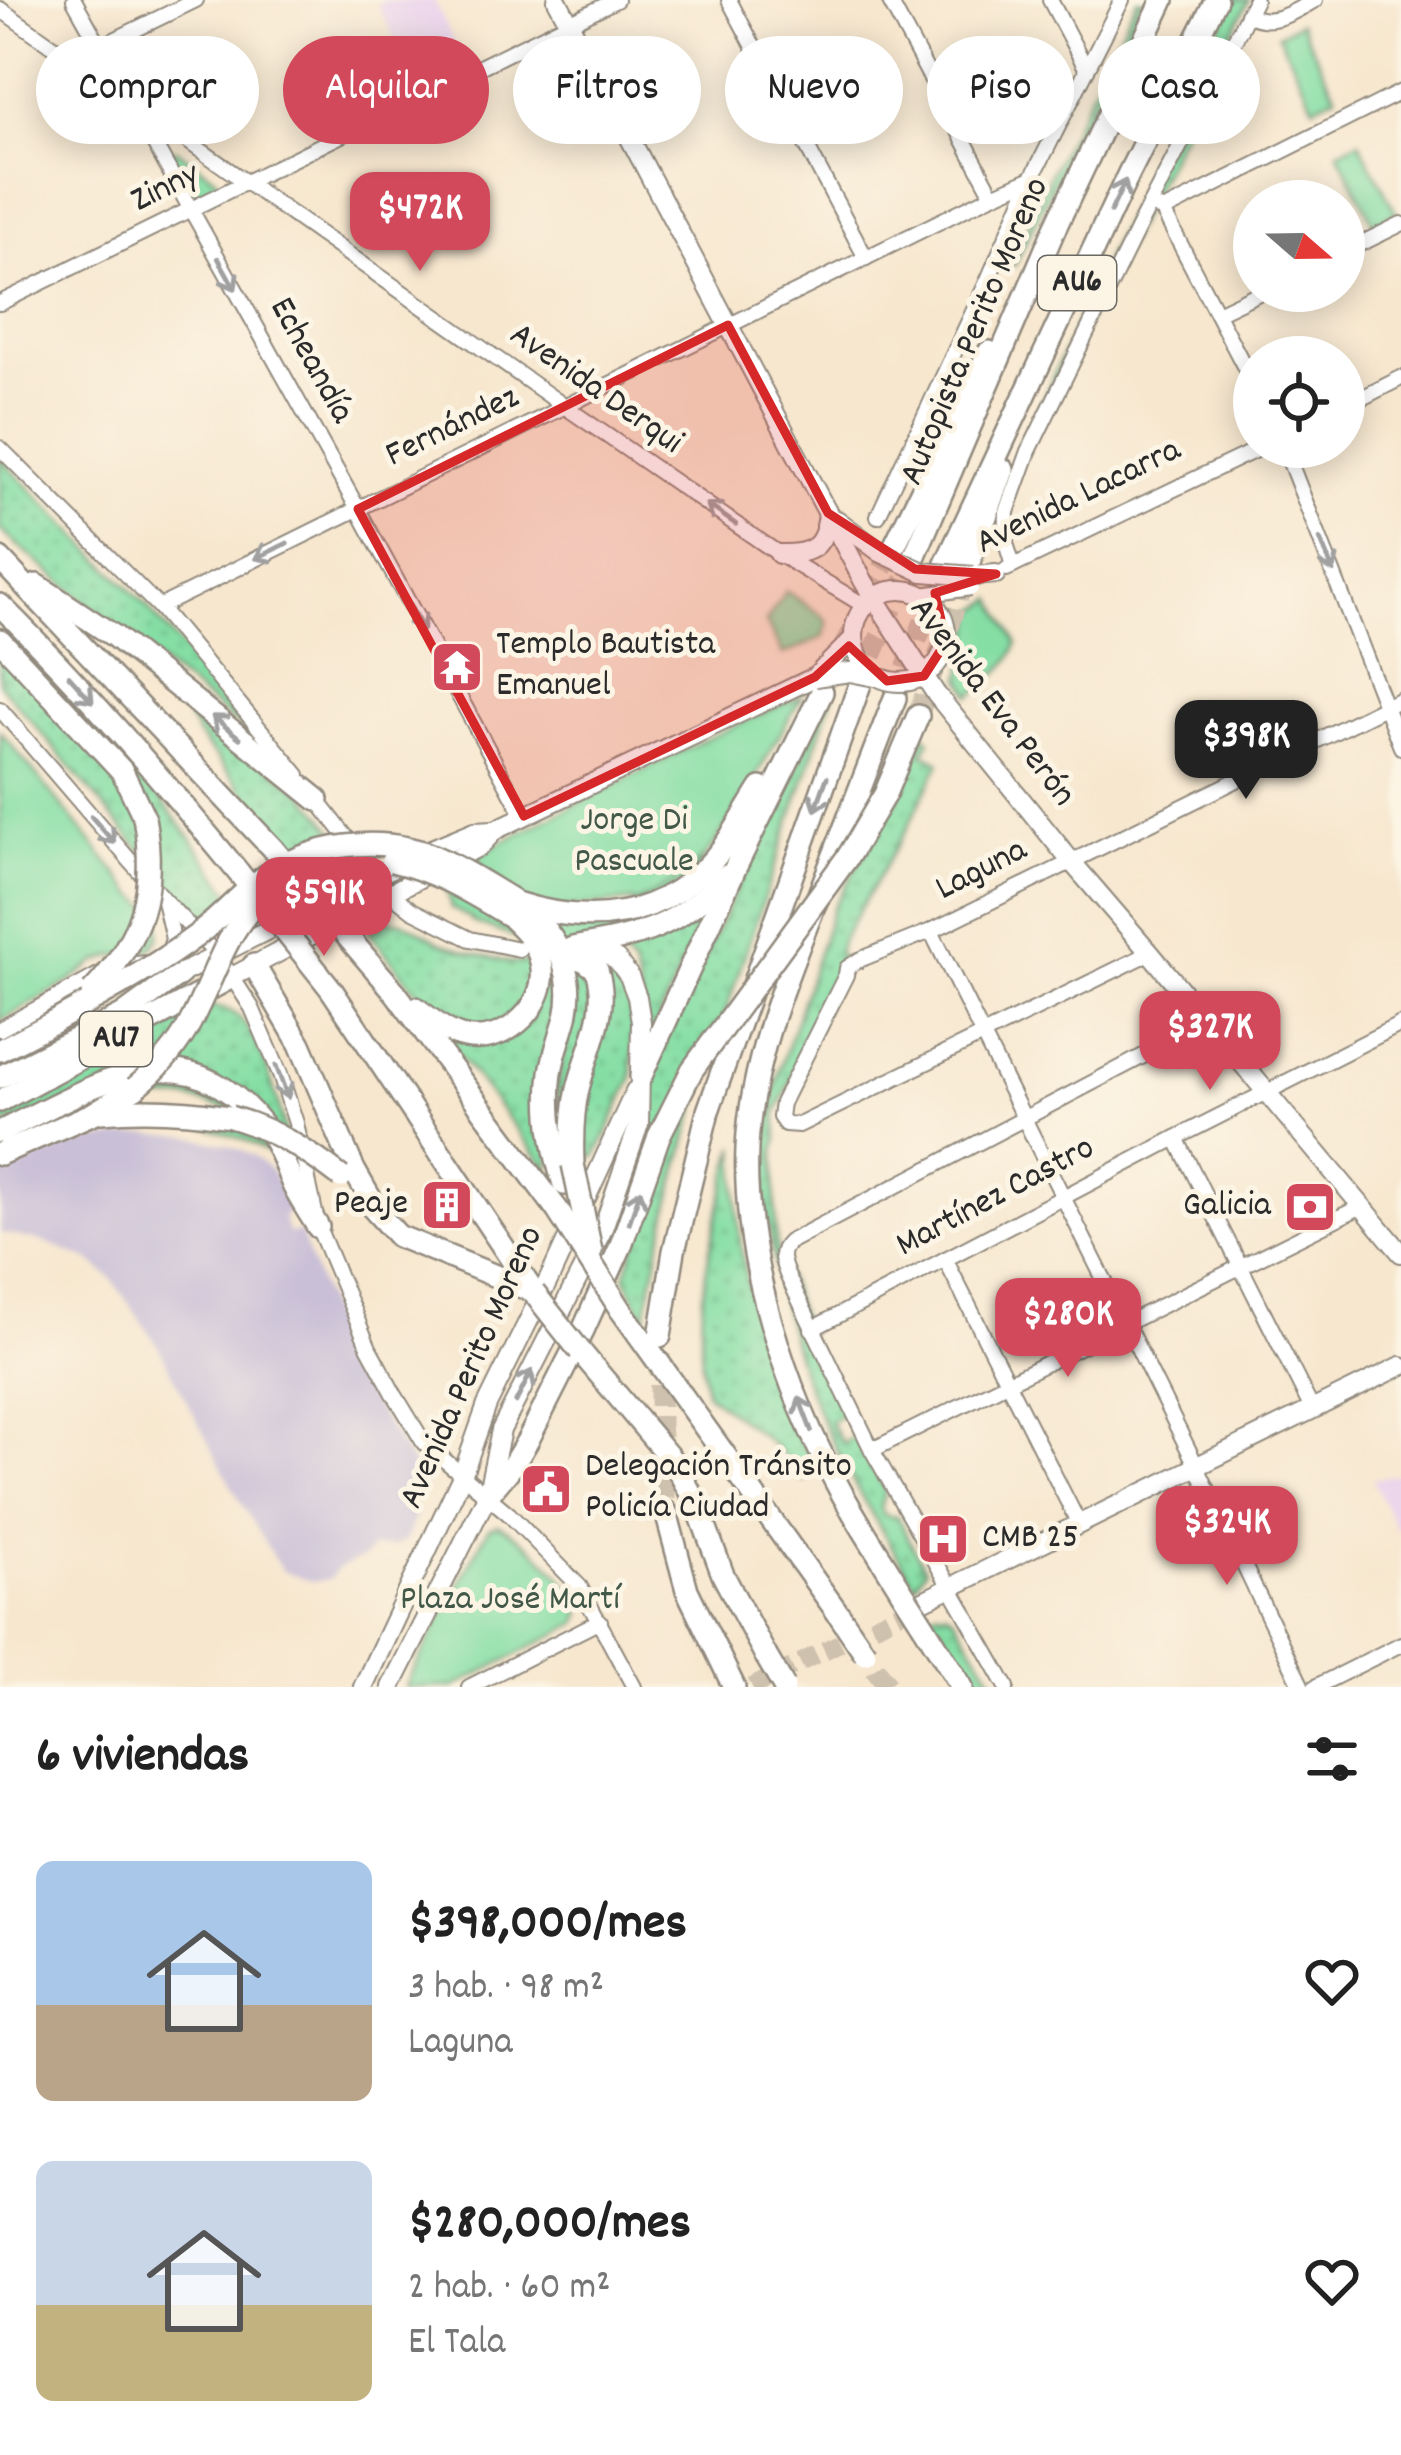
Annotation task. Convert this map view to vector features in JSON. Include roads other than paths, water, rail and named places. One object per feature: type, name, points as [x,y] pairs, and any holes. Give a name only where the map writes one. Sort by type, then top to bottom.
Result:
[{"type":"highway","name":"Autopista Perito Moreno","points":[[913,560],[1054,230],[1163,0]]},
{"type":"highway","name":"Autopista Perito Moreno","points":[[944,568],[1129,173],[1216,0]]},
{"type":"highway","points":[[886,551],[1054,230]]},
{"type":"highway","points":[[971,576],[1036,372]]},
{"type":"highway","points":[[3,562],[114,636],[318,800]]},
{"type":"highway","points":[[3,562],[273,849],[395,992],[556,1208],[621,1310],[870,1660]]},
{"type":"highway","points":[[0,605],[158,774],[331,989],[533,1292],[675,1464],[697,1505],[723,1576],[784,1687]]},
{"type":"highway","points":[[0,640],[122,771],[144,818],[149,875],[142,915],[130,943],[93,991],[54,1022]]},
{"type":"highway","points":[[660,1336],[674,1251],[708,1111],[869,680]]},
{"type":"highway","points":[[641,1076],[800,733],[818,684]]},
{"type":"highway","points":[[895,698],[785,980],[756,1084],[747,1147],[748,1204],[758,1274],[776,1339],[812,1434],[839,1488],[962,1687]]},
{"type":"highway","points":[[487,1496],[528,1441],[580,1337],[620,1248],[659,1136],[692,1070],[849,855],[885,794],[918,716]]},
{"type":"highway","points":[[0,1154],[100,1109],[157,1070],[190,1024],[242,916],[299,872],[343,860],[379,858],[430,871],[513,907],[568,916],[635,910],[683,887],[704,870],[800,733]]},
{"type":"highway","points":[[0,1050],[160,963],[259,880],[318,850],[378,845],[439,858],[547,930],[561,952],[568,1004],[554,1058],[550,1130],[596,1269]]},
{"type":"highway","points":[[573,951],[654,931],[694,908],[739,862]]},
{"type":"highway","points":[[395,992],[447,1030],[465,1037],[488,1038],[520,1021],[533,1005],[542,962],[513,907]]},
{"type":"highway","points":[[568,1174],[574,1110],[601,998],[597,970],[573,951]]},
{"type":"highway","points":[[254,965],[300,1044],[354,1170],[379,1214]]},
{"type":"highway","name":"AU7","points":[[0,1077],[122,1016],[180,974]]},
{"type":"highway","name":"AU7","points":[[0,1101],[232,977]]},
{"type":"highway","points":[[0,1132],[119,1076],[154,1070],[197,1075],[223,1087],[262,1125],[318,1227]]},
{"type":"highway","points":[[100,1109],[184,1109],[230,1117],[276,1133],[341,1177],[398,1236],[533,1292]]},
{"type":"highway","points":[[666,1512],[687,1590],[732,1683]]},
{"type":"main road","name":"Avenida Eva Perón","points":[[557,0],[828,513],[865,597],[936,694],[1070,860],[1401,1253]]},
{"type":"main road","points":[[779,554],[803,553],[816,546],[825,533],[828,513],[923,572],[971,576],[1004,570]]},
{"type":"main road","points":[[232,977],[480,846],[495,830],[818,684],[850,672],[869,680],[902,683],[923,676],[940,659],[946,633],[939,612],[922,595],[902,590],[865,597],[854,638],[869,680]]},
{"type":"main road","points":[[818,684],[854,638]]},
{"type":"main road","points":[[180,974],[376,875],[475,831],[495,830]]},
{"type":"main road","name":"Avenida Perito Moreno","points":[[391,1687],[487,1496],[501,1430],[602,1231],[639,1124],[641,1022],[629,976],[609,955],[573,951]]},
{"type":"main road","name":"Avenida Perito Moreno","points":[[363,1687],[462,1476],[487,1405],[641,1076]]},
{"type":"main road","points":[[923,1601],[1401,1366]]},
{"type":"street","name":"Echeandía","points":[[74,0],[94,36]]},
{"type":"street","points":[[122,36],[196,0]]},
{"type":"street","name":"Zinny","points":[[0,303],[616,0]]},
{"type":"street","points":[[729,0],[866,258]]},
{"type":"street","points":[[889,0],[993,195]]},
{"type":"street","points":[[1050,0],[1087,70]]},
{"type":"street","points":[[878,516],[1032,178],[1122,0]]},
{"type":"street","points":[[1251,7],[1259,21],[1270,21],[1316,0]]},
{"type":"street","points":[[1004,570],[1007,512],[1037,433],[1157,208],[1251,7]]},
{"type":"street","name":"Avenida Derqui","points":[[0,9],[39,36]]},
{"type":"street","points":[[1157,208],[1401,92]]},
{"type":"street","name":"Echeandía","points":[[154,144],[524,816]]},
{"type":"street","name":"Avenida Derqui","points":[[192,144],[779,554],[865,597]]},
{"type":"street","name":"Fernández","points":[[159,607],[1032,178]]},
{"type":"street","points":[[1157,208],[1233,345]]},
{"type":"street","points":[[1365,242],[1401,224]]},
{"type":"street","points":[[1217,314],[1233,306]]},
{"type":"street","points":[[1365,396],[1401,378]]},
{"type":"street","points":[[0,448],[159,607],[390,893],[412,910],[470,939],[519,949]]},
{"type":"street","name":"Avenida Lacarra","points":[[1004,570],[1233,461]]},
{"type":"street","points":[[1293,468],[1394,703],[1401,747]]},
{"type":"street","name":"Avenida Lacarra","points":[[922,595],[971,576]]},
{"type":"street","name":"Laguna","points":[[982,1035],[799,1125],[785,1124],[780,1117],[782,1103],[848,968],[859,960],[931,931],[1394,703]]},
{"type":"street","points":[[0,709],[218,955],[252,1008],[289,1099],[318,1227],[369,1348],[393,1392],[424,1443],[487,1496],[580,1587],[634,1687]]},
{"type":"street","points":[[163,898],[173,932],[168,954],[180,974]]},
{"type":"street","points":[[931,931],[1302,1687]]},
{"type":"street","points":[[982,1035],[1150,953]]},
{"type":"street","points":[[0,1029],[104,972],[168,954]]},
{"type":"street","points":[[1007,1687],[872,1450],[788,1277],[782,1251],[789,1242],[1208,1022]]},
{"type":"street","name":"Martínez Castro","points":[[812,1329],[1401,1024]]},
{"type":"street","points":[[1176,1138],[1312,1409]]},
{"type":"street","points":[[872,1450],[1362,1206]]},
{"type":"street","points":[[945,1259],[1079,1524]]},
{"type":"street","points":[[469,1687],[599,1621]]},
{"type":"street","points":[[1315,1687],[1401,1644]]},
{"type":"tunnel","points":[[841,652],[892,551]]},
{"type":"tunnel","points":[[860,684],[913,560]]},
{"type":"tunnel","points":[[895,698],[944,568]]},
{"type":"tunnel","points":[[918,716],[966,574]]},
{"type":"tunnel","points":[[660,1354],[666,1512]]},
{"type":"tunnel","points":[[752,1687],[923,1601]]},
{"type":"tunnel","points":[[875,1668],[889,1687]]},
{"type":"place","name":"Templo Bautista Emanuel","points":[[457,667]]},
{"type":"place","name":"Peaje","points":[[447,1205]]},
{"type":"place","name":"Galicia","points":[[1310,1207]]},
{"type":"place","name":"Delegación Tránsito Policía Ciudad","points":[[546,1489]]},
{"type":"place","name":"CMB 25","points":[[943,1539]]},
{"type":"park label","name":"Jorge Di Pascuale","points":[[634,842]]},
{"type":"park label","name":"Plaza José Martí","points":[[510,1601]]}]
